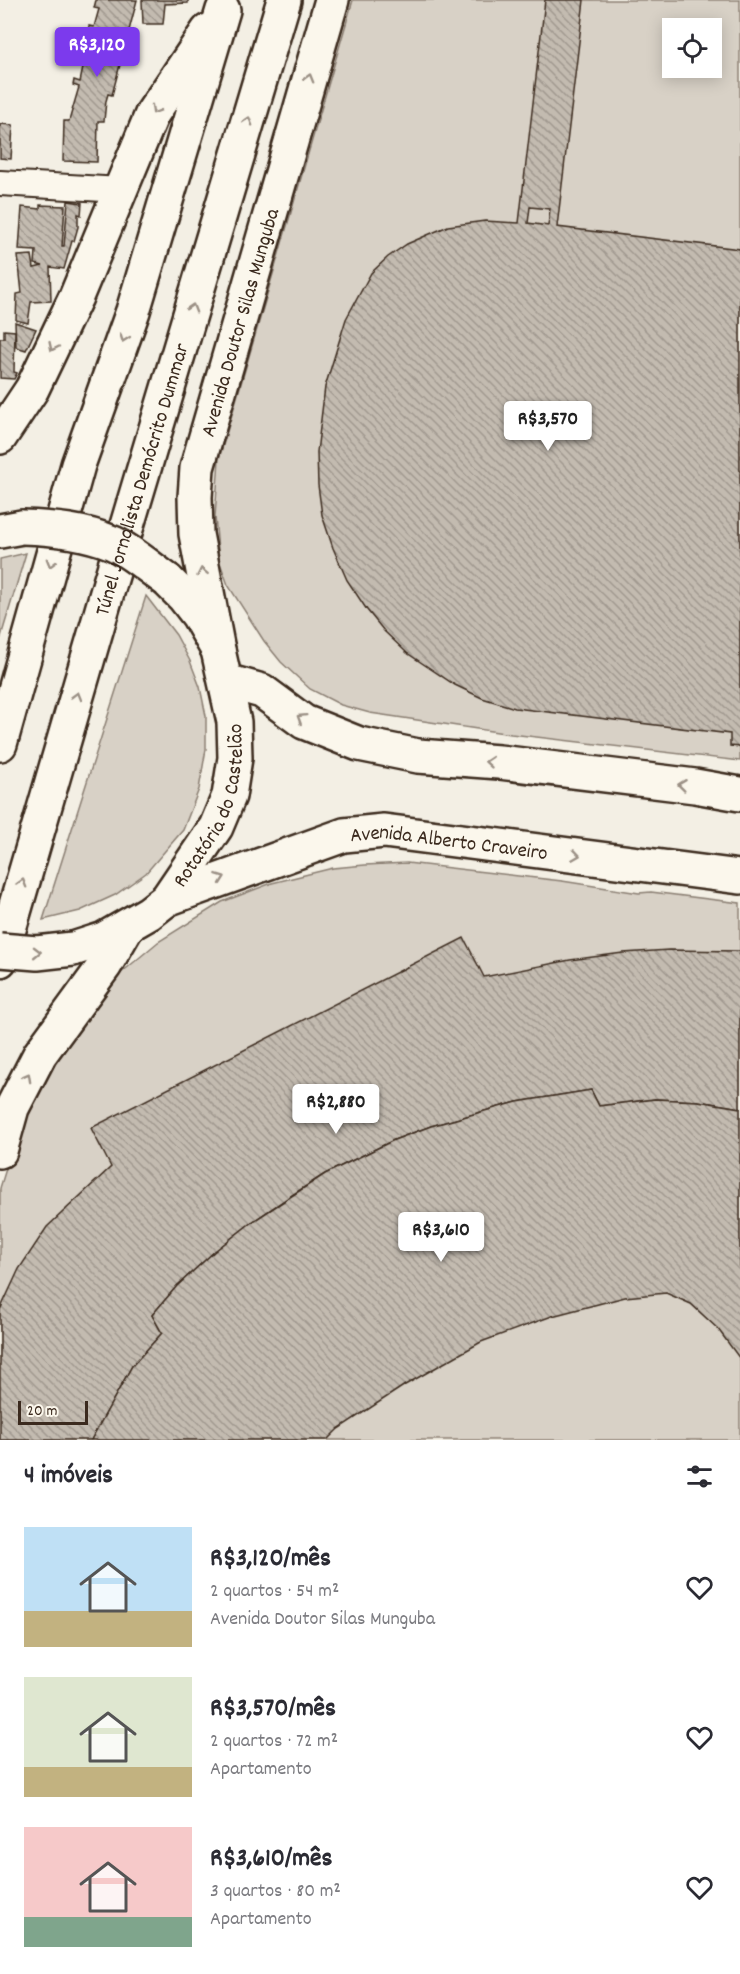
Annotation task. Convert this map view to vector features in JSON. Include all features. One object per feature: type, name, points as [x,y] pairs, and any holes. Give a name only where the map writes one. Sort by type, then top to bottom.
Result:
[{"type":"main road","name":"Túnel Jornalista Demócrito Dummar","points":[[0,960],[284,0]]},
{"type":"main road","name":"Avenida Doutor Silas Munguba","points":[[218,650],[196,534],[197,468],[332,0]]},
{"type":"main road","points":[[0,436],[32,389],[76,297],[152,114],[225,5]]},
{"type":"main road","points":[[0,744],[78,465],[133,311],[225,5]]},
{"type":"main road","name":"Rotatória do Castelão","points":[[0,950],[37,952],[73,949],[104,939],[127,927],[167,898],[216,827],[229,796],[235,758],[234,722],[218,650],[198,615],[184,597],[167,580],[114,544],[85,534],[54,528],[11,529]]},
{"type":"main road","points":[[226,681],[262,691],[304,722],[359,744],[418,756],[499,762],[695,786],[740,794]]},
{"type":"main road","name":"Avenida Alberto Craveiro","points":[[167,898],[299,849],[344,835],[384,831],[740,877]]},
{"type":"main road","points":[[0,1151],[12,1108],[24,1083],[45,1046],[105,965],[127,927]]},
{"type":"street","points":[[0,183],[121,190]]},
{"type":"shaded area","points":[[353,0],[740,0],[740,761],[511,734],[370,713],[341,705],[310,689],[281,662],[264,641],[228,585],[219,560],[215,517],[219,459]]},
{"type":"shaded area","points":[[26,553],[0,640],[0,559]]},
{"type":"shaded area","points":[[146,596],[176,635],[190,661],[200,687],[206,716],[206,749],[199,789],[183,830],[146,873],[115,895],[80,911],[43,920]]},
{"type":"shaded area","points":[[407,863],[562,881],[639,893],[651,892],[740,903],[740,1440],[0,1440],[0,1188],[18,1130],[44,1072],[96,998],[158,942],[222,902],[272,883],[333,868]]},
{"type":"building","points":[[96,0],[137,0],[112,95],[108,94],[106,101],[104,121],[98,121],[97,162],[63,161],[64,121],[69,121],[79,87],[73,85],[74,80],[80,82],[84,63],[79,62],[81,53],[87,54],[92,37],[87,35],[89,26],[94,27],[99,9],[94,8]]},
{"type":"building","points":[[142,0],[188,0],[188,3],[165,4],[163,24],[143,24]]},
{"type":"building","points":[[545,0],[584,0],[557,227],[740,249],[740,747],[730,746],[730,734],[515,708],[482,698],[455,685],[407,653],[384,631],[347,580],[333,548],[322,515],[318,485],[317,452],[325,387],[346,319],[371,273],[407,244],[448,226],[485,221],[519,223]],"holes":[[[530,207],[550,209],[548,226],[528,223]]]},
{"type":"building","points":[[0,124],[13,125],[11,159],[0,158]]},
{"type":"building","points":[[68,201],[82,203],[81,215],[78,214],[78,227],[64,269],[50,267],[51,301],[31,302],[28,323],[16,320],[17,294],[22,293],[18,256],[32,255],[34,268],[43,266],[35,264],[36,251],[19,250],[22,207],[40,209],[40,205],[65,206],[62,246],[64,246]]},
{"type":"building","points":[[15,322],[36,329],[26,350],[16,347]]},
{"type":"building","points":[[4,330],[15,331],[14,372],[17,373],[14,379],[0,378],[0,338],[4,338]]},
{"type":"building","points":[[464,938],[484,977],[570,960],[623,953],[669,950],[740,951],[740,1108],[698,1101],[655,1099],[599,1106],[591,1090],[517,1102],[431,1126],[394,1140],[325,1174],[289,1197],[215,1251],[177,1286],[152,1315],[162,1333],[132,1366],[91,1440],[0,1440],[0,1310],[19,1269],[47,1227],[111,1167],[91,1128]]},
{"type":"building","points":[[591,1090],[599,1106],[655,1099],[698,1101],[740,1108],[740,1359],[718,1329],[691,1304],[666,1293],[625,1297],[552,1316],[481,1342],[405,1385],[338,1429],[327,1440],[91,1440],[132,1366],[162,1333],[152,1315],[177,1286],[215,1251],[252,1222],[325,1174],[394,1140],[431,1126],[517,1102]]}]
